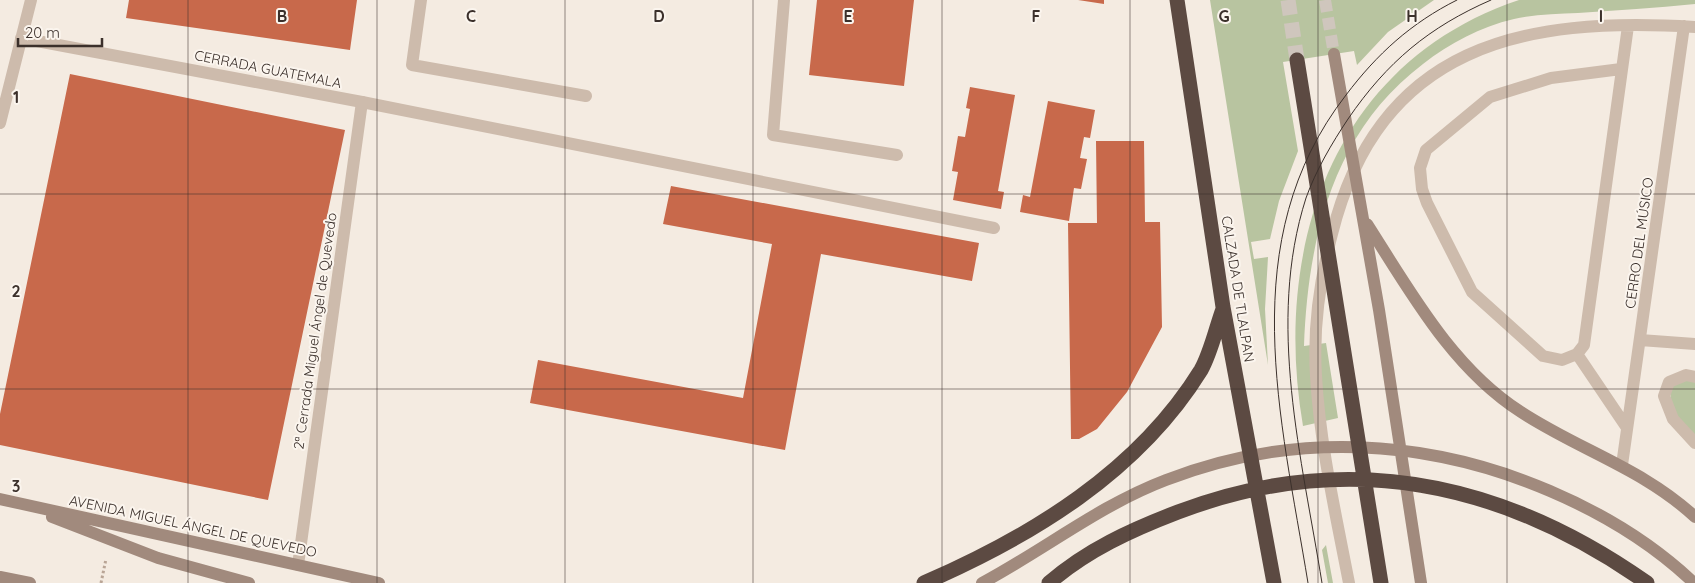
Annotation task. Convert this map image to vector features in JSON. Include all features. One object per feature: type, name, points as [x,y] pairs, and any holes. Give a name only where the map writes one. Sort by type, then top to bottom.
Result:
[{"type":"highway","name":"CALZADA DE TLALPAN","points":[[1177,0],[1223,307],[1274,583]]},
{"type":"highway","points":[[1297,60],[1381,583]]},
{"type":"highway","points":[[924,583],[991,552],[1032,529],[1095,485],[1128,458],[1176,404],[1202,368],[1223,307]]},
{"type":"highway","points":[[1049,583],[1073,564],[1117,537],[1166,516],[1221,498],[1278,485],[1337,479],[1385,480],[1443,488],[1503,506],[1561,532],[1647,583]]},
{"type":"main road","points":[[1334,54],[1421,583]]},
{"type":"main road","points":[[1362,217],[1420,307],[1456,354],[1482,381],[1520,412],[1622,465],[1669,494],[1695,518]]},
{"type":"main road","points":[[982,583],[1007,570],[1121,500],[1179,475],[1246,456],[1312,446],[1393,448],[1460,460],[1526,481],[1600,514],[1650,546],[1694,583]]},
{"type":"main road","points":[[6,500],[158,558],[249,583]]},
{"type":"main road","name":"AVENIDA MIGUEL ÁNGEL DE QUEVEDO","points":[[6,500],[379,583]]},
{"type":"main road","points":[[998,583],[1007,570]]},
{"type":"main road","points":[[0,577],[30,583]]},
{"type":"street","points":[[0,123],[31,0]]},
{"type":"street","points":[[421,0],[412,65],[586,96]]},
{"type":"street","points":[[784,0],[773,135],[897,155]]},
{"type":"street","points":[[1349,583],[1320,422],[1315,353],[1327,254],[1343,196],[1364,150],[1386,118],[1422,83],[1445,65],[1486,47],[1531,33],[1608,25],[1690,26]]},
{"type":"street","points":[[1621,69],[1551,78],[1490,97],[1426,150],[1420,168],[1422,189],[1427,203],[1472,292],[1543,356],[1562,360],[1577,354],[1584,345],[1628,26]]},
{"type":"street","name":"CERRO DEL MÚSICO","points":[[1622,465],[1690,26]]},
{"type":"street","name":"CERRADA GUATEMALA","points":[[21,38],[362,102],[994,228]]},
{"type":"street","name":"2ª Cerrada Miguel Ángel de Quevedo","points":[[298,565],[362,102]]},
{"type":"street","points":[[1640,340],[1695,344]]},
{"type":"street","points":[[1577,354],[1627,428]]},
{"type":"street","points":[[1695,377],[1686,375],[1669,382],[1664,396],[1673,418],[1695,443]]},
{"type":"green space","points":[[1210,0],[1434,0],[1388,32],[1357,65],[1354,51],[1283,62],[1298,151],[1279,201],[1270,239],[1251,242],[1254,259],[1268,257],[1265,309],[1268,365]]},
{"type":"green space","points":[[1519,0],[1695,0],[1695,4],[1538,15],[1501,22],[1477,31],[1444,49],[1423,64],[1392,91],[1367,122],[1347,155],[1331,190],[1320,227],[1312,266],[1304,346],[1326,343],[1338,418],[1303,426],[1296,359],[1298,292],[1309,228],[1330,169],[1361,115],[1403,67],[1455,29]]},
{"type":"green space","points":[[1695,377],[1695,445],[1673,419],[1669,382]]},
{"type":"green space","points":[[1326,545],[1333,583],[1328,583],[1322,550]]},
{"type":"building","points":[[129,0],[357,0],[350,50],[126,18]]},
{"type":"building","points":[[817,0],[914,0],[904,86],[809,75]]},
{"type":"building","points":[[1078,0],[1104,0],[1104,4]]},
{"type":"building","points":[[70,74],[345,130],[268,500],[0,445],[0,414]]},
{"type":"building","points":[[970,87],[1015,95],[998,191],[1004,192],[1001,209],[953,200],[958,172],[952,171],[958,136],[965,137],[970,109],[966,108]]},
{"type":"building","points":[[1048,101],[1095,110],[1090,138],[1084,137],[1080,158],[1087,159],[1081,189],[1074,188],[1069,221],[1020,212],[1023,195],[1030,197]]},
{"type":"building","points":[[1096,141],[1144,141],[1145,222],[1160,222],[1162,327],[1127,392],[1097,429],[1079,439],[1071,439],[1068,223],[1097,223]]},
{"type":"building","points":[[671,186],[979,243],[972,281],[821,254],[785,450],[530,403],[538,360],[743,398],[772,244],[663,224]]},
{"type":"tunnel","points":[[1288,0],[1297,60]]},
{"type":"tunnel","points":[[1325,0],[1334,54]]},
{"type":"tram line","points":[[1308,583],[1278,394],[1274,332],[1277,270],[1289,210],[1311,151],[1346,95],[1370,66],[1410,29],[1457,0]]},
{"type":"tram line","points":[[1322,583],[1305,488],[1291,390],[1288,342],[1289,293],[1294,245],[1306,198],[1319,167],[1336,138],[1378,80],[1394,63],[1429,34],[1491,0]]}]
